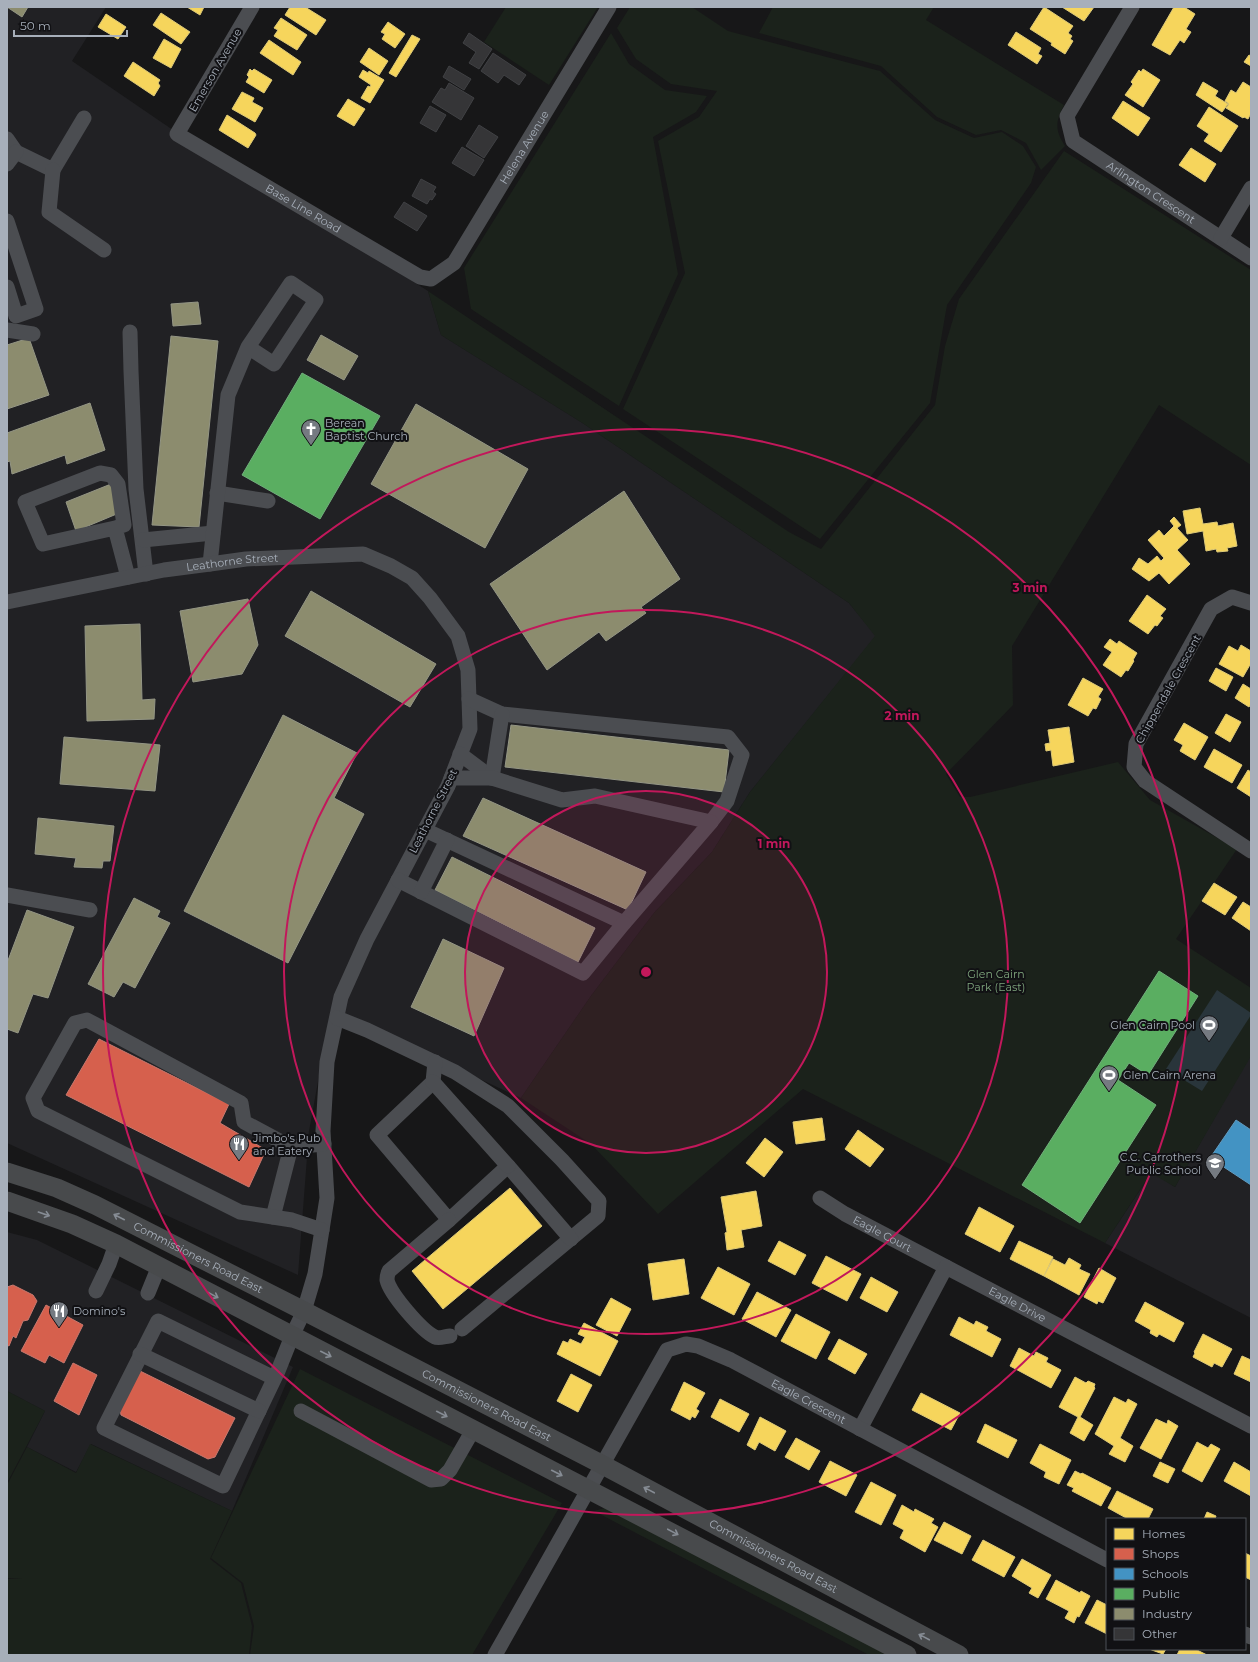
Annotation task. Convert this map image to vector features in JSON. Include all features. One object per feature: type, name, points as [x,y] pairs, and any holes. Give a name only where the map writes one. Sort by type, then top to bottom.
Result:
[{"type":"main road","points":[[7,1159],[57,1188]]},
{"type":"main road","name":"Commissioners Road East","points":[[7,1172],[57,1188],[95,1205],[304,1311],[601,1464],[959,1655]]},
{"type":"main road","points":[[7,1201],[72,1224],[116,1244],[907,1655]]},
{"type":"street","name":"Emerson Avenue","points":[[177,134],[252,7]]},
{"type":"street","name":"Helena Avenue","points":[[432,279],[454,263],[609,7]]},
{"type":"street","name":"Arlington Crescent","points":[[1132,7],[1067,116],[1074,140],[1251,258]]},
{"type":"street","points":[[84,118],[53,170],[50,212],[104,250]]},
{"type":"street","name":"Base Line Road","points":[[177,134],[420,277],[432,279]]},
{"type":"street","points":[[7,139],[11,158],[53,170]]},
{"type":"street","points":[[1221,238],[1251,188]]},
{"type":"street","points":[[7,221],[36,310],[16,316],[7,287]]},
{"type":"street","points":[[210,564],[228,395],[248,347],[291,283],[316,300],[274,364],[248,347]]},
{"type":"street","points":[[7,330],[33,334]]},
{"type":"street","points":[[130,332],[136,489],[146,574]]},
{"type":"street","points":[[100,474],[111,475],[118,484],[124,525],[115,528],[42,544],[25,502],[100,474]]},
{"type":"street","points":[[217,493],[268,501]]},
{"type":"street","points":[[115,528],[128,578]]},
{"type":"street","points":[[142,540],[213,533]]},
{"type":"street","name":"Leathorne Street","points":[[7,602],[146,574],[246,559],[363,554],[391,566],[412,578],[430,598],[458,636],[468,670],[470,729],[451,778],[367,938],[341,997],[327,1062],[324,1144],[327,1198],[315,1274],[304,1311],[223,1486],[104,1428],[140,1354]]},
{"type":"street","name":"Chippendale Crescent","points":[[1251,603],[1232,597],[1211,609],[1136,744],[1134,767],[1145,781],[1251,850]]},
{"type":"street","points":[[398,880],[583,973],[711,822],[727,800],[742,755],[728,737],[502,714],[469,698]]},
{"type":"street","points":[[492,778],[502,714]]},
{"type":"street","points":[[460,754],[492,778]]},
{"type":"street","points":[[451,778],[492,778],[562,800],[595,796],[711,822]]},
{"type":"street","points":[[425,830],[624,923]]},
{"type":"street","points":[[421,892],[447,840]]},
{"type":"street","points":[[7,895],[90,910]]},
{"type":"street","points":[[336,1018],[367,1030],[455,1072],[508,1106],[562,1160],[599,1201],[598,1216],[456,1332],[437,1338],[425,1331],[390,1288],[387,1279],[389,1270],[449,1220],[508,1166]]},
{"type":"street","points":[[322,1230],[292,1220],[240,1212],[38,1111],[33,1098],[75,1023],[87,1020],[241,1103],[244,1122],[291,1147],[324,1144]]},
{"type":"street","points":[[435,1062],[434,1082],[570,1239]]},
{"type":"street","points":[[434,1082],[376,1135],[449,1220]]},
{"type":"street","points":[[273,1217],[291,1147]]},
{"type":"street","name":"Eagle Court","points":[[820,1198],[845,1214],[946,1267]]},
{"type":"street","points":[[96,1291],[109,1264],[116,1244]]},
{"type":"street","points":[[148,1293],[159,1266]]},
{"type":"street","points":[[860,1429],[946,1267]]},
{"type":"street","name":"Eagle Drive","points":[[946,1267],[1251,1426]]},
{"type":"street","points":[[259,1411],[140,1354],[158,1321],[274,1378]]},
{"type":"street","name":"Eagle Crescent","points":[[495,1655],[601,1464],[667,1350],[686,1344],[698,1346],[731,1360],[1106,1559]]},
{"type":"street","points":[[301,1411],[431,1480],[441,1479],[450,1470],[474,1430]]},
{"type":"shaded area","points":[[7,7],[106,7],[72,61],[170,128],[428,291],[441,335],[581,422],[849,603],[876,636],[750,792],[712,852],[654,913],[591,996],[521,1098],[331,1010],[309,1131],[298,1275],[7,1143]]},
{"type":"shaded area","name":"Glen Cairn Pool","points":[[1217,990],[1251,1013],[1251,1015],[1202,1091],[1166,1069]]},
{"type":"shaded area","name":"C.C. Carrothers Public School","points":[[1251,1054],[1251,1318],[1105,1243],[1152,1172],[1175,1187]]},
{"type":"shaded area","points":[[7,1232],[37,1240],[293,1367],[232,1511],[91,1444],[76,1472],[27,1447],[45,1411],[7,1391]]},
{"type":"green space","points":[[506,7],[598,7],[549,85],[484,42]]},
{"type":"green space","points":[[630,7],[692,7],[728,31],[880,71],[935,120],[974,138],[1002,132],[1023,146],[1036,167],[1031,183],[947,305],[930,403],[820,539],[623,409],[685,273],[658,141],[699,117],[717,91],[671,84],[636,59],[617,28]]},
{"type":"green space","points":[[773,7],[934,7],[926,20],[1064,105],[1059,116],[1057,126],[1059,135],[1065,146],[1041,170],[1026,143],[1001,130],[976,135],[937,117],[881,66],[759,33]]},
{"type":"green space","points":[[611,33],[629,64],[665,90],[707,96],[696,112],[653,137],[678,274],[619,406],[471,309],[464,268]]},
{"type":"green space","name":"Glen Cairn Park (East)","points":[[1064,151],[1251,270],[1251,465],[1159,405],[1012,646],[1013,705],[946,774],[960,797],[970,797],[1118,762],[1150,800],[1237,849],[1176,939],[1251,988],[1251,1056],[1175,1187],[1151,1173],[1105,1243],[803,1089],[658,1214],[591,1144],[521,1098],[591,996],[654,913],[712,852],[750,792],[875,636],[849,603],[581,422],[441,335],[428,291],[789,532],[821,549],[935,405],[945,346],[959,299]]},
{"type":"green space","points":[[300,1369],[562,1503],[472,1655],[250,1655],[254,1626],[243,1583],[211,1558]]},
{"type":"green space","points":[[7,1391],[45,1411],[7,1483]]},
{"type":"green space","points":[[90,1444],[232,1511],[210,1559],[241,1583],[252,1626],[249,1655],[7,1655],[7,1579],[22,1578],[7,1578],[7,1485],[27,1447],[76,1473]]},
{"type":"green space","points":[[605,1508],[893,1655],[869,1655],[594,1511]]},
{"type":"building: Homes","points":[[187,7],[204,7],[200,15]]},
{"type":"building: Homes","points":[[290,7],[305,7],[326,20],[316,35],[285,15]]},
{"type":"building: Homes","points":[[1044,7],[1073,26],[1068,33],[1072,36],[1070,39],[1073,41],[1065,54],[1051,45],[1052,43],[1030,29]]},
{"type":"building: Homes","points":[[1062,7],[1094,7],[1084,21]]},
{"type":"building: Homes","points":[[1174,7],[1184,7],[1195,14],[1186,29],[1191,32],[1184,43],[1180,40],[1170,55],[1152,45]]},
{"type":"building: Homes","points":[[161,13],[190,32],[181,44],[153,25]]},
{"type":"building: Homes","points":[[106,14],[126,27],[118,39],[98,27]]},
{"type":"building: Homes","points":[[281,18],[307,35],[297,50],[274,36],[278,30],[274,28]]},
{"type":"building: Homes","points":[[388,22],[405,34],[395,48],[382,39],[385,34],[381,32]]},
{"type":"building: Homes","points":[[1016,32],[1041,48],[1038,54],[1042,56],[1037,64],[1008,45]]},
{"type":"building: Homes","points":[[412,35],[420,39],[396,77],[389,73]]},
{"type":"building: Homes","points":[[164,39],[181,49],[171,68],[153,58]]},
{"type":"building: Homes","points":[[269,40],[301,62],[293,75],[260,53]]},
{"type":"building: Homes","points":[[369,48],[388,61],[379,75],[360,62]]},
{"type":"building: Homes","points":[[1249,55],[1251,56],[1251,66],[1244,62]]},
{"type":"building: Homes","points":[[133,62],[160,80],[158,83],[160,86],[154,96],[124,76]]},
{"type":"building: Homes","points":[[250,69],[252,71],[254,69],[272,80],[264,93],[246,82],[249,77],[247,75]]},
{"type":"building: Homes","points":[[1143,69],[1160,80],[1143,107],[1125,95],[1133,84],[1131,82],[1139,70],[1141,72]]},
{"type":"building: Homes","points":[[363,70],[368,73],[369,71],[384,80],[370,103],[361,98],[368,86],[370,87],[371,85],[359,77]]},
{"type":"building: Homes","points":[[1203,82],[1218,91],[1215,96],[1228,104],[1222,112],[1196,95]]},
{"type":"building: Homes","points":[[1243,82],[1251,87],[1251,113],[1248,119],[1243,118],[1226,108],[1229,104],[1225,101],[1231,90],[1236,93]]},
{"type":"building: Homes","points":[[242,92],[254,98],[252,102],[263,108],[255,122],[232,109]]},
{"type":"building: Homes","points":[[348,99],[365,109],[354,126],[337,116]]},
{"type":"building: Homes","points":[[1123,101],[1150,118],[1138,136],[1112,118]]},
{"type":"building: Homes","points":[[1209,107],[1238,126],[1221,152],[1204,141],[1209,134],[1197,126]]},
{"type":"building: Homes","points":[[227,115],[255,133],[256,135],[248,148],[219,130]]},
{"type":"building: Homes","points":[[1191,148],[1216,164],[1205,182],[1179,165]]},
{"type":"building: Homes","points":[[1200,508],[1203,524],[1217,522],[1218,526],[1233,523],[1237,546],[1227,548],[1228,551],[1217,552],[1216,549],[1206,551],[1203,531],[1187,534],[1183,511]]},
{"type":"building: Homes","points":[[1174,517],[1181,525],[1177,528],[1188,540],[1177,550],[1190,564],[1169,584],[1159,573],[1149,581],[1132,569],[1139,558],[1148,564],[1157,556],[1161,561],[1164,558],[1148,540],[1159,530],[1164,536],[1174,526],[1170,521]]},
{"type":"building: Homes","points":[[1147,595],[1166,609],[1160,616],[1163,618],[1148,634],[1129,621]]},
{"type":"building: Homes","points":[[1110,639],[1117,644],[1119,641],[1137,653],[1128,671],[1126,670],[1121,677],[1103,665],[1112,652],[1104,647]]},
{"type":"building: Homes","points":[[1241,645],[1251,651],[1251,663],[1243,677],[1219,664],[1229,646],[1238,651]]},
{"type":"building: Homes","points":[[1216,668],[1233,677],[1226,691],[1209,681]]},
{"type":"building: Homes","points":[[1083,678],[1103,689],[1098,697],[1101,699],[1096,709],[1093,708],[1088,716],[1068,705]]},
{"type":"building: Homes","points":[[1243,684],[1251,689],[1251,704],[1249,707],[1235,698]]},
{"type":"building: Homes","points":[[1226,714],[1241,722],[1230,742],[1215,733]]},
{"type":"building: Homes","points":[[1184,723],[1208,737],[1195,760],[1180,751],[1183,745],[1174,740]]},
{"type":"building: Homes","points":[[1069,727],[1074,762],[1053,766],[1051,750],[1046,751],[1045,744],[1050,743],[1048,730]]},
{"type":"building: Homes","points":[[1214,749],[1242,765],[1232,783],[1204,767]]},
{"type":"building: Homes","points":[[1248,770],[1251,772],[1251,797],[1237,788]]},
{"type":"building: Homes","points":[[1214,883],[1237,897],[1225,915],[1202,901]]},
{"type":"building: Homes","points":[[1243,902],[1251,907],[1251,931],[1232,918]]},
{"type":"building: Homes","points":[[822,1118],[825,1140],[796,1144],[793,1122]]},
{"type":"building: Homes","points":[[858,1130],[884,1149],[870,1167],[845,1149]]},
{"type":"building: Homes","points":[[765,1138],[783,1152],[764,1177],[746,1163]]},
{"type":"building: Homes","points":[[510,1188],[542,1226],[443,1309],[412,1271]]},
{"type":"building: Homes","points":[[756,1191],[762,1226],[741,1230],[744,1247],[727,1250],[725,1233],[727,1232],[721,1197]]},
{"type":"building: Homes","points":[[979,1207],[1014,1226],[1000,1252],[965,1234]]},
{"type":"building: Homes","points":[[779,1241],[806,1255],[795,1275],[768,1261]]},
{"type":"building: Homes","points":[[1019,1241],[1053,1257],[1044,1276],[1010,1259]]},
{"type":"building: Homes","points":[[826,1256],[861,1274],[847,1301],[812,1283]]},
{"type":"building: Homes","points":[[1069,1258],[1081,1265],[1079,1269],[1090,1274],[1079,1295],[1044,1276],[1053,1259],[1065,1265]]},
{"type":"building: Homes","points":[[684,1259],[689,1294],[653,1300],[648,1264]]},
{"type":"building: Homes","points":[[718,1267],[750,1284],[734,1315],[701,1298]]},
{"type":"building: Homes","points":[[1099,1268],[1116,1278],[1103,1303],[1098,1301],[1097,1304],[1084,1297]]},
{"type":"building: Homes","points":[[871,1277],[898,1292],[887,1312],[860,1298]]},
{"type":"building: Homes","points":[[757,1292],[791,1310],[776,1337],[742,1319]]},
{"type":"building: Homes","points":[[611,1298],[631,1309],[617,1336],[596,1325]]},
{"type":"building: Homes","points":[[1145,1302],[1184,1323],[1174,1342],[1159,1334],[1157,1337],[1150,1333],[1151,1330],[1135,1321]]},
{"type":"building: Homes","points":[[796,1314],[830,1332],[816,1359],[781,1341]]},
{"type":"building: Homes","points":[[959,1317],[974,1325],[976,1321],[988,1327],[986,1331],[1001,1339],[992,1357],[950,1335]]},
{"type":"building: Homes","points":[[584,1323],[618,1341],[600,1376],[557,1354],[563,1341],[568,1343],[570,1339],[581,1344],[585,1337],[578,1334]]},
{"type":"building: Homes","points":[[1203,1334],[1232,1349],[1222,1367],[1214,1363],[1212,1367],[1193,1357]]},
{"type":"building: Homes","points":[[839,1339],[867,1354],[855,1374],[828,1359]]},
{"type":"building: Homes","points":[[1019,1348],[1034,1356],[1036,1352],[1048,1358],[1046,1362],[1061,1370],[1051,1388],[1010,1366]]},
{"type":"building: Homes","points":[[1242,1356],[1251,1360],[1251,1382],[1234,1374]]},
{"type":"building: Homes","points":[[571,1374],[592,1385],[578,1412],[557,1401]]},
{"type":"building: Homes","points":[[1075,1377],[1086,1383],[1088,1381],[1095,1384],[1095,1388],[1080,1417],[1093,1425],[1084,1441],[1070,1433],[1078,1417],[1059,1407]]},
{"type":"building: Homes","points":[[684,1382],[705,1393],[696,1409],[699,1411],[695,1418],[692,1416],[690,1420],[671,1410]]},
{"type":"building: Homes","points":[[921,1393],[960,1413],[951,1430],[912,1410]]},
{"type":"building: Homes","points":[[1114,1397],[1126,1403],[1128,1399],[1137,1404],[1120,1438],[1133,1446],[1125,1462],[1109,1454],[1114,1446],[1095,1434]]},
{"type":"building: Homes","points":[[720,1399],[749,1414],[739,1432],[711,1417]]},
{"type":"building: Homes","points":[[760,1417],[786,1431],[775,1451],[759,1442],[755,1450],[747,1445]]},
{"type":"building: Homes","points":[[1156,1419],[1167,1424],[1168,1420],[1178,1426],[1161,1459],[1140,1448]]},
{"type":"building: Homes","points":[[985,1424],[1017,1440],[1008,1458],[977,1442]]},
{"type":"building: Homes","points":[[796,1438],[820,1451],[809,1470],[785,1457]]},
{"type":"building: Homes","points":[[1197,1442],[1208,1448],[1211,1444],[1220,1449],[1202,1482],[1182,1471]]},
{"type":"building: Homes","points":[[1040,1444],[1071,1460],[1059,1484],[1044,1477],[1046,1472],[1030,1463]]},
{"type":"building: Homes","points":[[830,1461],[857,1475],[846,1496],[819,1482]]},
{"type":"building: Homes","points":[[1160,1462],[1175,1469],[1168,1483],[1153,1476]]},
{"type":"building: Homes","points":[[1234,1462],[1251,1472],[1251,1496],[1224,1481]]},
{"type":"building: Homes","points":[[1075,1471],[1111,1488],[1101,1506],[1072,1491],[1074,1488],[1067,1485]]},
{"type":"building: Homes","points":[[871,1482],[896,1495],[881,1525],[855,1512]]},
{"type":"building: Homes","points":[[1117,1491],[1153,1509],[1148,1518],[1126,1518],[1108,1508]]},
{"type":"building: Homes","points":[[902,1505],[914,1512],[915,1509],[934,1519],[931,1523],[938,1527],[925,1552],[900,1538],[904,1530],[893,1524]]},
{"type":"building: Homes","points":[[1207,1512],[1216,1516],[1215,1518],[1204,1518]]},
{"type":"building: Homes","points":[[944,1522],[971,1536],[962,1554],[934,1540]]},
{"type":"building: Homes","points":[[983,1540],[1015,1557],[1004,1577],[972,1560]]},
{"type":"building: Homes","points":[[1246,1554],[1251,1556],[1251,1580],[1246,1578]]},
{"type":"building: Homes","points":[[1022,1559],[1051,1575],[1038,1598],[1029,1593],[1032,1588],[1012,1576]]},
{"type":"building: Homes","points":[[1056,1580],[1080,1593],[1081,1591],[1090,1596],[1079,1617],[1077,1616],[1074,1623],[1065,1618],[1069,1611],[1046,1599]]},
{"type":"building: Homes","points":[[1097,1600],[1106,1604],[1106,1634],[1085,1623]]},
{"type":"building: Homes","points":[[1152,1650],[1165,1650],[1163,1654]]},
{"type":"building: Homes","points":[[1180,1650],[1197,1650],[1207,1655],[1177,1655]]},
{"type":"building: Shops","points":[[99,1039],[229,1104],[220,1123],[266,1150],[249,1187],[66,1095]]},
{"type":"building: Shops","points":[[13,1285],[33,1295],[37,1301],[28,1320],[23,1321],[16,1338],[13,1336],[9,1346],[7,1345],[7,1287]]},
{"type":"building: Shops","points":[[46,1305],[83,1325],[64,1363],[49,1355],[45,1363],[21,1351]]},
{"type":"building: Shops","points":[[73,1363],[97,1375],[79,1415],[54,1401]]},
{"type":"building: Shops","points":[[138,1370],[235,1418],[215,1457],[208,1459],[121,1415],[120,1409]]},
{"type":"building: Schools","points":[[1236,1120],[1251,1130],[1251,1185],[1210,1158]]},
{"type":"building: Public","name":"Berean Baptist Church","points":[[302,373],[380,416],[320,519],[242,475]]},
{"type":"building: Public","name":"Glen Cairn Arena","points":[[1159,971],[1198,996],[1148,1075],[1129,1063],[1118,1080],[1156,1105],[1080,1223],[1022,1185]]},
{"type":"building: Industry","points":[[7,7],[28,7],[22,17]]},
{"type":"building: Industry","points":[[198,302],[201,324],[173,326],[171,304]]},
{"type":"building: Industry","points":[[321,335],[358,356],[344,380],[307,360]]},
{"type":"building: Industry","points":[[171,336],[218,341],[199,527],[152,525]]},
{"type":"building: Industry","points":[[29,338],[49,395],[7,409],[7,345]]},
{"type":"building: Industry","points":[[90,403],[105,450],[67,464],[65,455],[12,474],[10,461],[7,462],[7,433]]},
{"type":"building: Industry","points":[[416,404],[528,469],[485,548],[371,484]]},
{"type":"building: Industry","points":[[111,484],[119,513],[76,531],[66,502]]},
{"type":"building: Industry","points":[[624,491],[680,579],[641,607],[646,613],[606,641],[599,632],[547,670],[490,584]]},
{"type":"building: Industry","points":[[311,591],[436,664],[410,707],[285,636]]},
{"type":"building: Industry","points":[[248,599],[258,645],[242,674],[193,682],[180,611]]},
{"type":"building: Industry","points":[[140,624],[142,700],[155,699],[154,719],[87,721],[85,626]]},
{"type":"building: Industry","points":[[283,715],[357,753],[334,798],[364,814],[288,963],[184,911]]},
{"type":"building: Industry","points":[[511,725],[729,750],[724,792],[505,767]]},
{"type":"building: Industry","points":[[64,737],[160,745],[155,791],[60,784]]},
{"type":"building: Industry","points":[[483,798],[646,872],[628,910],[463,836]]},
{"type":"building: Industry","points":[[38,818],[114,826],[110,861],[103,861],[102,868],[74,867],[76,858],[35,854]]},
{"type":"building: Industry","points":[[452,857],[595,928],[578,962],[435,890]]},
{"type":"building: Industry","points":[[134,898],[160,911],[157,917],[170,923],[135,988],[123,982],[114,997],[88,984]]},
{"type":"building: Industry","points":[[27,910],[74,927],[48,998],[33,994],[18,1033],[7,1029],[7,963]]},
{"type":"building: Industry","points":[[443,939],[504,968],[474,1036],[411,1007]]},
{"type":"building: Other","points":[[469,33],[492,49],[479,69],[469,63],[476,52],[463,43]]},
{"type":"building: Other","points":[[493,53],[526,75],[519,85],[504,75],[498,83],[481,71]]},
{"type":"building: Other","points":[[449,66],[471,79],[464,90],[443,77]]},
{"type":"building: Other","points":[[449,83],[474,98],[461,120],[432,102],[441,88],[445,90]]},
{"type":"building: Other","points":[[430,106],[446,115],[436,132],[420,123]]},
{"type":"building: Other","points":[[479,125],[498,137],[484,158],[466,146]]},
{"type":"building: Other","points":[[462,147],[484,160],[474,176],[452,163]]},
{"type":"building: Other","points":[[421,179],[436,187],[433,192],[436,194],[427,204],[412,196]]},
{"type":"building: Other","points":[[404,202],[427,216],[417,231],[394,217]]},
{"type":"place","name":"Berean Baptist Church","points":[[311,446]]},
{"type":"place","name":"Glen Cairn Pool","points":[[1209,1042]]},
{"type":"place","name":"Glen Cairn Arena","points":[[1109,1092]]},
{"type":"place","name":"Jimbo's Pub and Eatery","points":[[239,1161]]},
{"type":"place","name":"C.C. Carrothers Public School","points":[[1215,1180]]},
{"type":"place","name":"Domino's","points":[[59,1328]]}]
